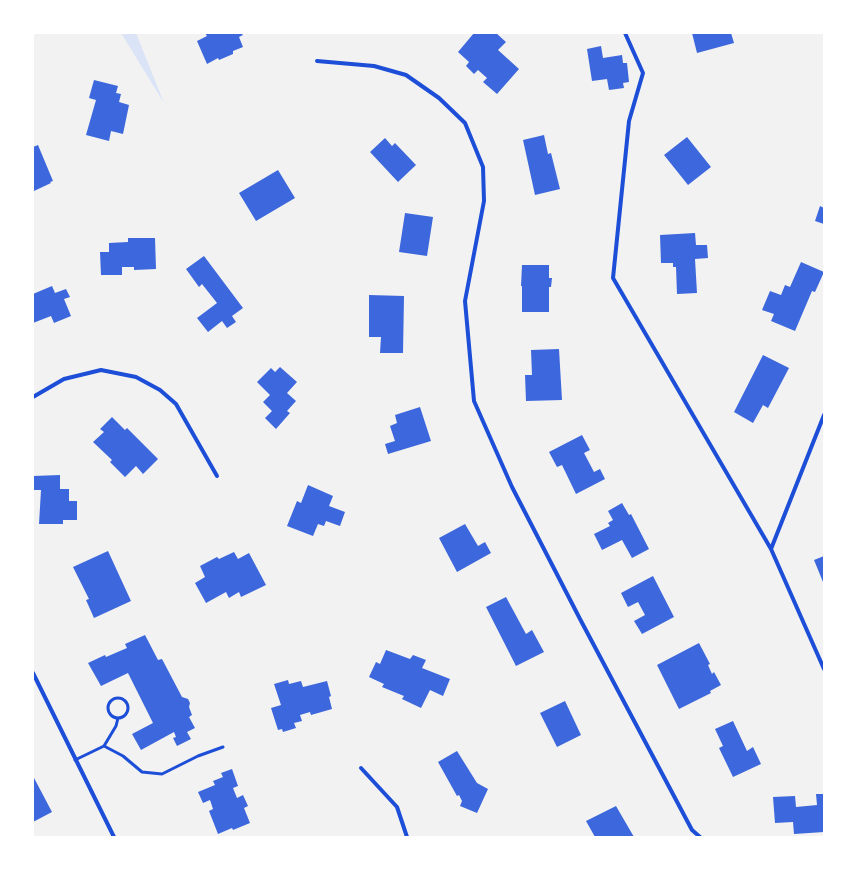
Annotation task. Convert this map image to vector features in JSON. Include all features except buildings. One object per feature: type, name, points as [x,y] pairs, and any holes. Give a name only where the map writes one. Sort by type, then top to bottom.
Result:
[{"type":"street","points":[[625,33],[643,72],[629,121],[613,278],[771,549],[824,669]]},
{"type":"street","points":[[317,62],[374,66],[406,75],[439,98],[465,124],[483,167],[484,201],[465,301],[474,401],[512,487],[576,612],[692,830],[700,837]]},
{"type":"street","points":[[33,397],[64,379],[101,370],[136,377],[160,390],[176,404],[217,476]]},
{"type":"street","points":[[771,549],[824,415]]},
{"type":"street","points":[[33,673],[114,837]]},
{"type":"street","points":[[361,768],[397,808],[407,837]]},
{"type":"lane","points":[[75,760],[104,746],[116,726],[118,718],[126,714],[128,709],[124,701],[118,698],[112,700],[108,706],[109,713],[118,718]]},
{"type":"lane","points":[[104,746],[122,756],[142,772],[162,774],[198,756],[223,747]]},
{"type":"shaded area","points":[[121,33],[136,33],[164,103]]}]
